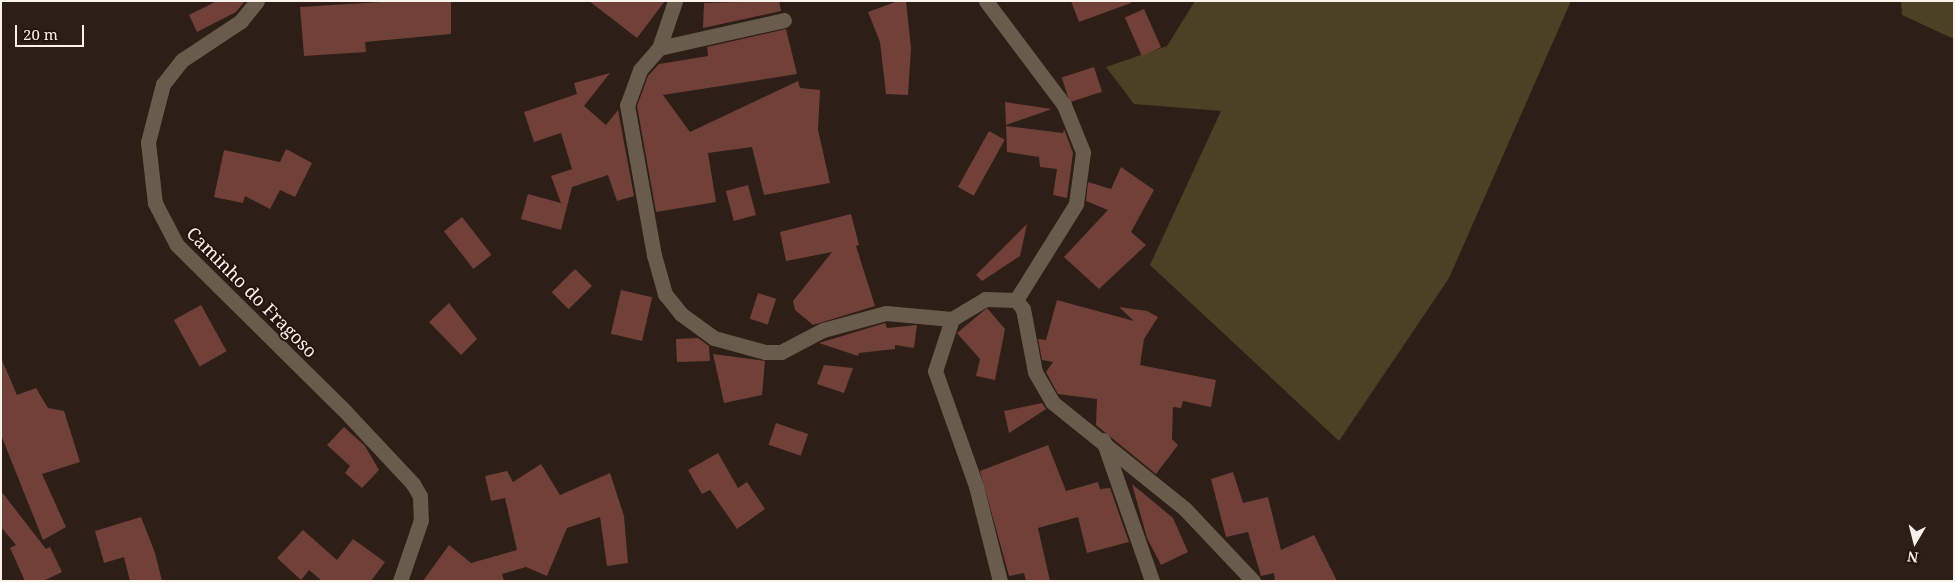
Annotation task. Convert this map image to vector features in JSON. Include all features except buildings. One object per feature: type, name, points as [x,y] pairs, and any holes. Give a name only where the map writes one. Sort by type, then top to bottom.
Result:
[{"type":"street","name":"Caminho do Fragoso","points":[[257,1],[241,21],[182,60],[163,84],[148,142],[155,202],[177,245],[342,408],[412,484],[420,496],[421,520],[400,581]]},
{"type":"street","points":[[675,1],[659,48],[640,70],[626,105],[654,255],[665,294],[687,321],[714,338],[739,347],[781,352],[823,330],[886,313],[952,319],[985,299],[1016,300]]},
{"type":"street","points":[[986,1],[1064,105],[1083,152],[1076,204],[1016,300]]},
{"type":"street","points":[[659,48],[784,20]]},
{"type":"street","points":[[1016,300],[1022,309],[1035,372],[1044,390],[1066,415],[1102,440],[1185,509],[1253,581]]},
{"type":"street","points":[[952,319],[935,371],[976,486],[1000,581]]},
{"type":"street","points":[[1102,440],[1152,581]]},
{"type":"shaded area","points":[[1195,1],[1571,1],[1449,278],[1339,441],[1150,265],[1221,111],[1134,104],[1106,67],[1167,46]]},
{"type":"shaded area","points":[[1901,1],[1954,1],[1954,39],[1902,15]]}]
